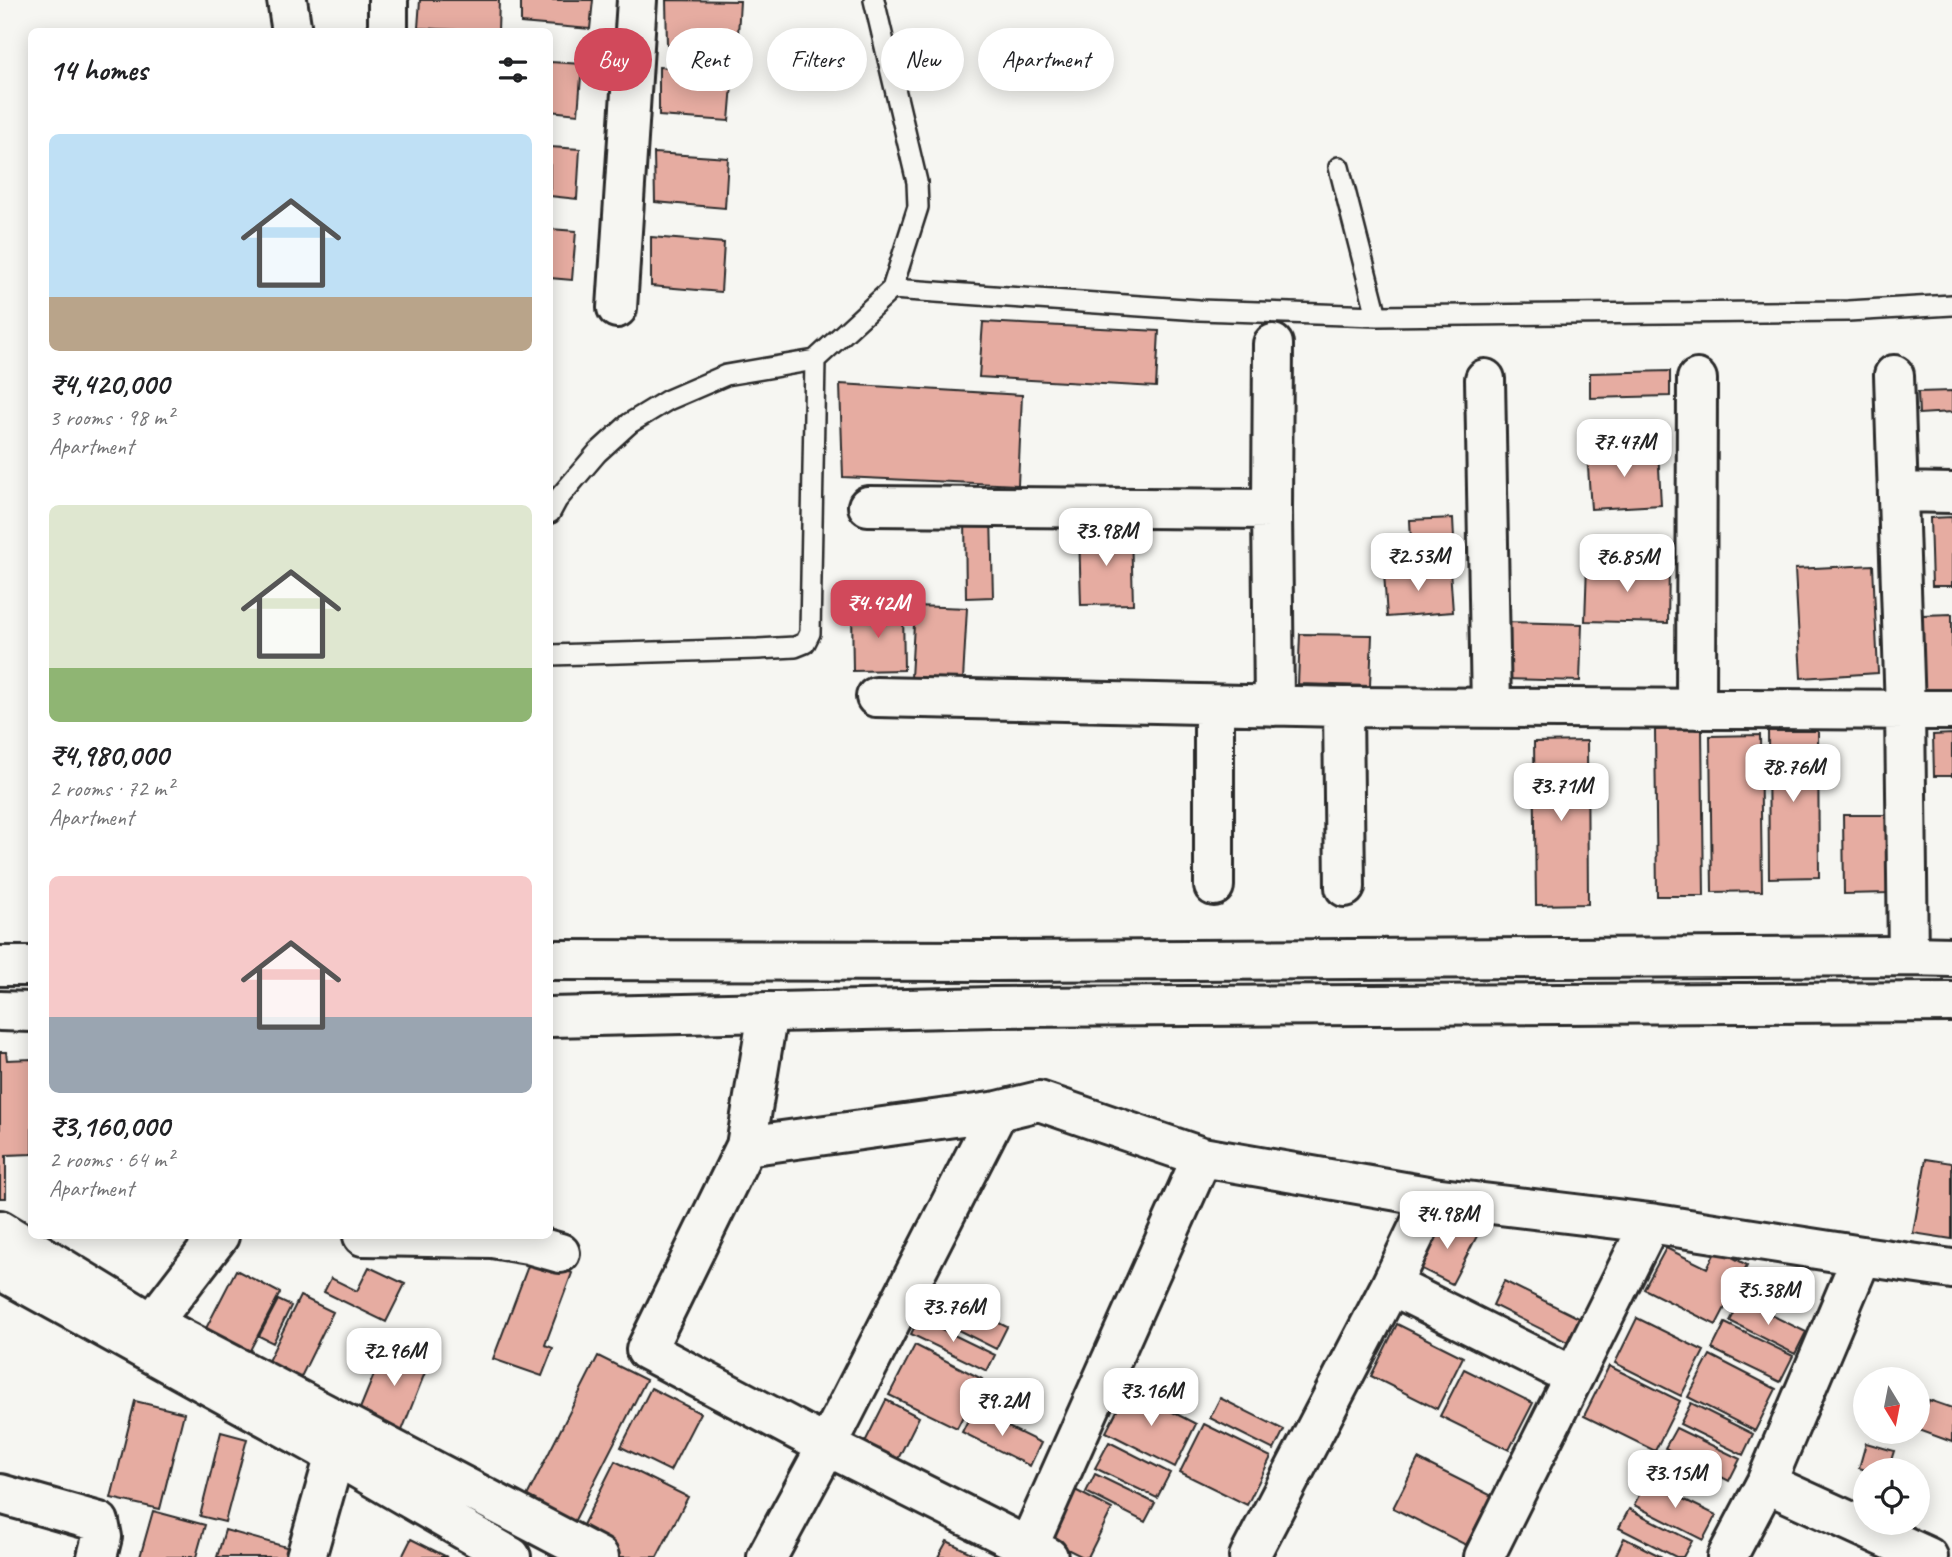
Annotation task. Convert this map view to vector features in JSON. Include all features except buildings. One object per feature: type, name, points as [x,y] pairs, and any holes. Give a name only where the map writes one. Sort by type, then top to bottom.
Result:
[{"type":"street","points":[[287,0],[291,28]]},
{"type":"street","points":[[387,28],[388,0]]},
{"type":"street","points":[[617,308],[637,0]]},
{"type":"street","points":[[1273,344],[1274,706]]},
{"type":"street","points":[[1894,375],[1905,710],[1908,956]]},
{"type":"street","points":[[1485,379],[1491,708]]},
{"type":"street","points":[[1696,709],[1697,379]]},
{"type":"street","points":[[1898,492],[1952,493]]},
{"type":"street","points":[[868,506],[1272,509]]},
{"type":"street","points":[[876,697],[1343,707],[1952,710]]},
{"type":"street","points":[[1214,705],[1214,886]]},
{"type":"street","points":[[1343,707],[1345,887]]},
{"type":"street","points":[[553,960],[1952,957]]},
{"type":"street","points":[[0,966],[28,965]]},
{"type":"street","points":[[553,1017],[994,1007],[1952,1002]]},
{"type":"street","points":[[0,1011],[28,1012]]},
{"type":"street","points":[[768,1012],[747,1146],[646,1350],[827,1446],[1038,1552],[1202,1157]]},
{"type":"street","points":[[747,1146],[998,1111],[1039,1101],[1202,1157],[1433,1197],[1650,1223],[1952,1269]]},
{"type":"street","points":[[767,1557],[827,1446],[998,1111]]},
{"type":"street","points":[[1249,1557],[1391,1285],[1433,1197]]},
{"type":"street","points":[[1483,1557],[1650,1223]]},
{"type":"street","points":[[0,1230],[152,1322],[599,1557]]},
{"type":"street","points":[[152,1322],[217,1239]]},
{"type":"street","points":[[498,1239],[560,1253]]},
{"type":"street","points":[[1727,1557],[1766,1483],[1863,1256]]},
{"type":"street","points":[[0,1270],[335,1455],[511,1557]]},
{"type":"street","points":[[1391,1285],[1573,1376]]},
{"type":"street","points":[[306,1557],[335,1455]]},
{"type":"street","points":[[1766,1483],[1928,1557]]},
{"type":"street","points":[[0,1494],[99,1522],[102,1537],[97,1557]]},
{"type":"street","points":[[1947,1557],[1952,1548]]},
{"type":"lane","points":[[553,507],[597,453],[630,423],[668,400],[726,375],[815,360],[892,289],[918,207],[917,182],[874,0]]},
{"type":"lane","points":[[1339,167],[1377,316]]},
{"type":"lane","points":[[892,289],[1199,310],[1377,316],[1848,311],[1952,305]]},
{"type":"lane","points":[[553,655],[758,649],[795,647],[805,643],[810,633],[815,360]]}]
